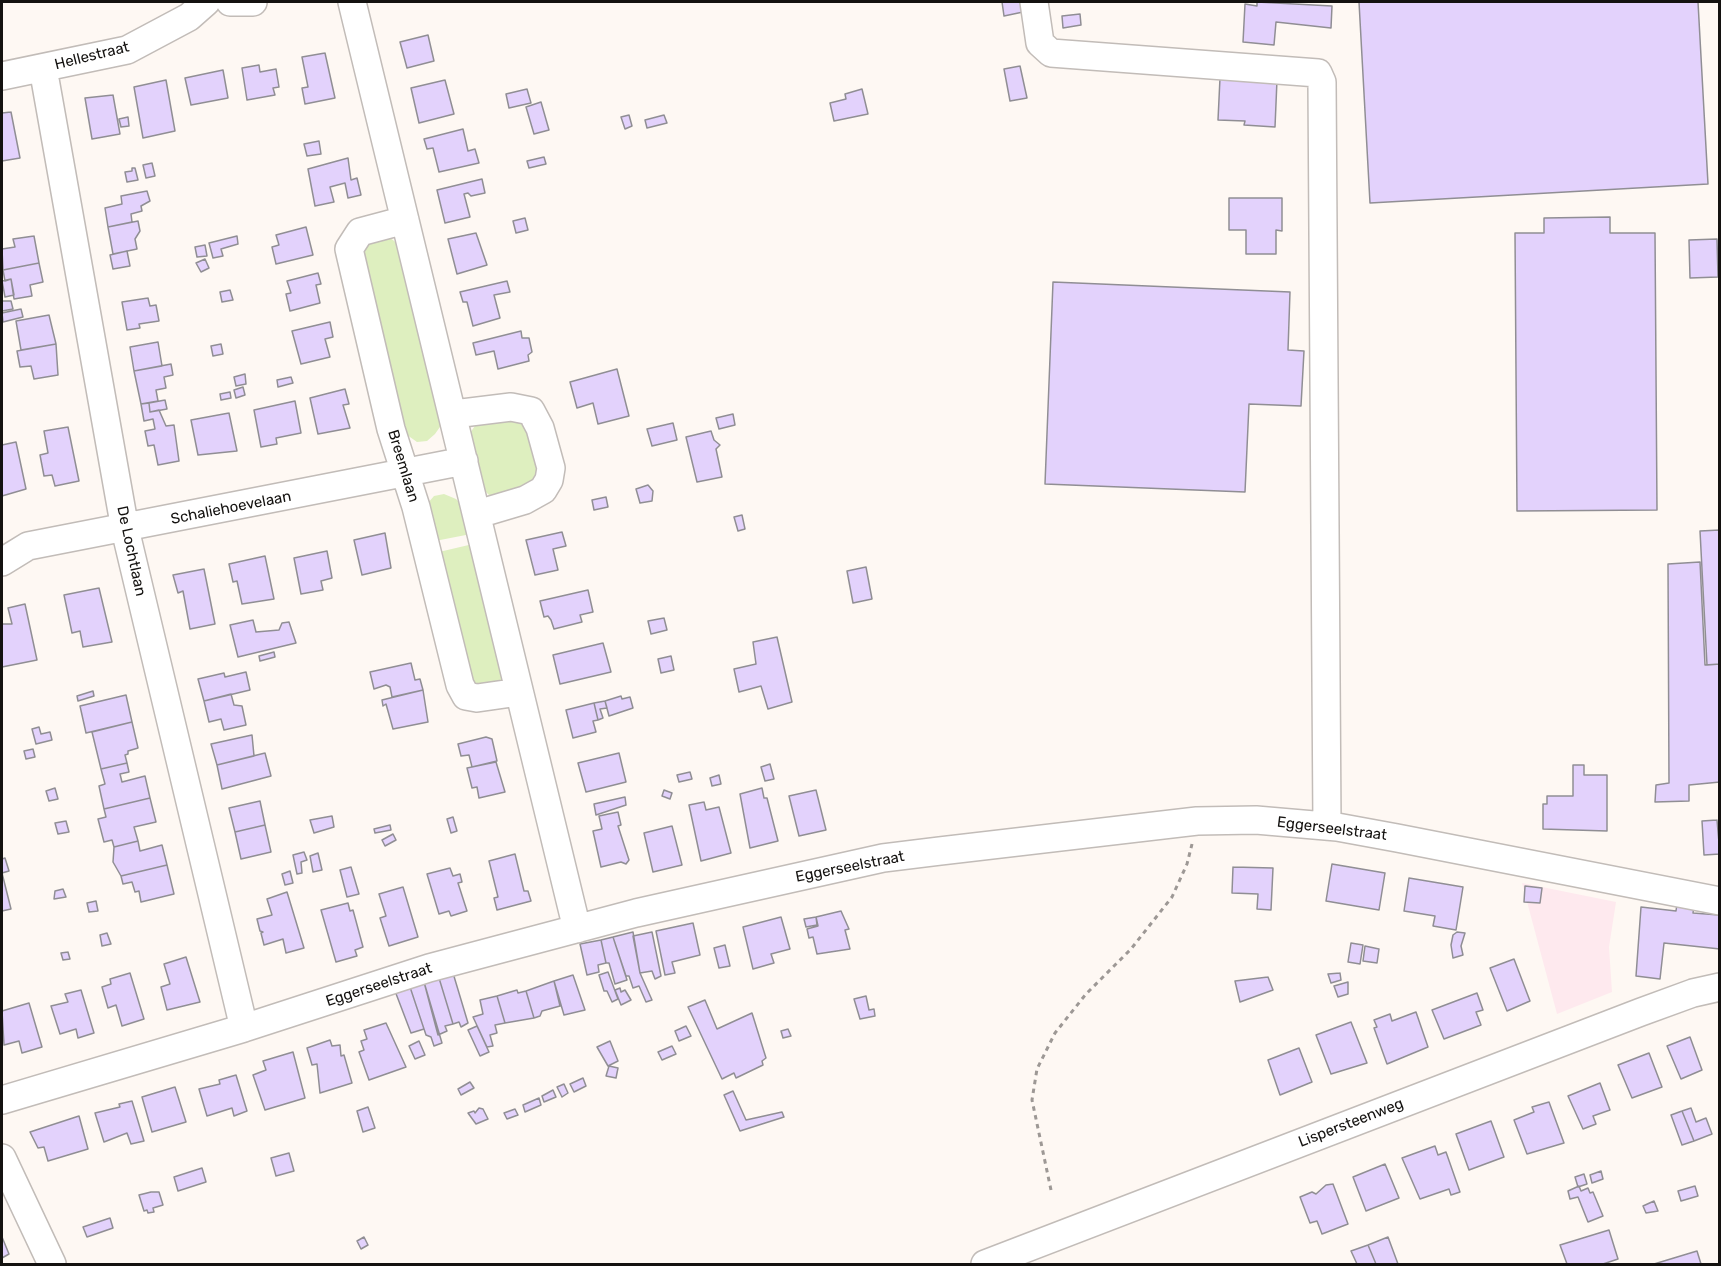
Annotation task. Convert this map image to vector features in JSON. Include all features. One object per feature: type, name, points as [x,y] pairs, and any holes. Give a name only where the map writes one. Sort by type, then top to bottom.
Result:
[{"type":"street","name":"Hellestraat","points":[[2,76],[127,50],[189,17],[206,2]]},
{"type":"street","points":[[230,2],[253,2]]},
{"type":"street","points":[[352,2],[454,414],[577,929]]},
{"type":"street","points":[[1034,2],[1040,43],[1052,53],[1318,73],[1322,82],[1327,826]]},
{"type":"street","name":"De Lochtlaan","points":[[43,68],[124,529],[244,1028]]},
{"type":"street","name":"Breemlaan","points":[[405,220],[360,232],[349,249],[391,429],[405,473],[460,685],[466,696],[477,698],[519,692]]},
{"type":"street","points":[[454,414],[510,407],[531,411],[540,428],[551,468],[549,480],[543,490],[525,500],[478,514]]},
{"type":"street","name":"Schaliehoevelaan","points":[[2,562],[28,546],[464,461]]},
{"type":"street","name":"Eggerseelstraat","points":[[2,1100],[244,1028],[429,968],[668,906],[883,858],[1197,821],[1256,820],[1327,826],[1719,902]]},
{"type":"street","name":"Lispersteenweg","points":[[985,1264],[1641,1012],[1693,993],[1719,987]]},
{"type":"street","points":[[2,1158],[52,1264]]},
{"type":"path","points":[[1051,1190],[1032,1100],[1037,1069],[1054,1033],[1086,994],[1131,949],[1172,897],[1187,864],[1197,821]]},
{"type":"shaded area","points":[[1522,883],[1616,902],[1609,947],[1612,992],[1557,1014]]},
{"type":"green space","points":[[388,236],[399,245],[442,424],[427,441],[417,442],[403,432],[360,262],[364,246],[370,240]]},
{"type":"green space","points":[[516,418],[531,430],[539,474],[530,488],[492,498],[478,484],[468,436],[479,420]]},
{"type":"green space","points":[[444,494],[456,499],[465,508],[471,534],[435,541],[428,503],[434,496]]},
{"type":"green space","points":[[473,544],[505,676],[499,684],[480,686],[471,680],[439,552]]},
{"type":"building","points":[[1002,2],[1021,2],[1023,12],[1004,16]]},
{"type":"building","points":[[1257,2],[1332,6],[1331,28],[1276,22],[1274,45],[1243,42],[1245,4],[1257,6]]},
{"type":"building","points":[[1359,2],[1698,2],[1708,184],[1370,203]]},
{"type":"building","points":[[1080,14],[1081,25],[1063,28],[1062,16]]},
{"type":"building","points":[[428,35],[434,61],[407,68],[400,42]]},
{"type":"building","points":[[325,53],[335,98],[305,104],[302,88],[308,87],[302,57]]},
{"type":"building","points":[[259,65],[260,72],[276,69],[279,87],[273,88],[275,95],[247,100],[242,68]]},
{"type":"building","points":[[1020,66],[1027,98],[1010,101],[1004,69]]},
{"type":"building","points":[[223,70],[228,98],[191,105],[185,78]]},
{"type":"building","points":[[1220,78],[1277,80],[1275,127],[1244,125],[1245,121],[1218,120]]},
{"type":"building","points":[[166,80],[175,131],[143,138],[134,87]]},
{"type":"building","points":[[445,80],[454,114],[419,123],[411,88]]},
{"type":"building","points":[[527,89],[531,103],[509,108],[506,94]]},
{"type":"building","points":[[862,89],[868,114],[834,121],[830,103],[846,99],[845,94]]},
{"type":"building","points":[[113,95],[120,134],[92,139],[85,98]]},
{"type":"building","points":[[541,102],[549,130],[534,134],[526,107]]},
{"type":"building","points":[[11,112],[20,158],[2,161],[2,113]]},
{"type":"building","points":[[629,115],[632,126],[625,129],[621,117]]},
{"type":"building","points":[[664,115],[667,123],[647,128],[645,120]]},
{"type":"building","points":[[128,117],[129,126],[121,127],[119,119]]},
{"type":"building","points":[[463,129],[468,151],[475,149],[479,163],[439,172],[433,148],[427,149],[424,139]]},
{"type":"building","points":[[319,141],[321,154],[307,156],[304,144]]},
{"type":"building","points":[[544,157],[546,164],[529,168],[527,161]]},
{"type":"building","points":[[348,158],[351,180],[357,178],[361,195],[348,198],[345,183],[330,187],[334,202],[315,206],[308,169]]},
{"type":"building","points":[[152,163],[155,176],[146,178],[143,165]]},
{"type":"building","points":[[132,168],[135,168],[138,180],[127,182],[125,172],[132,171]]},
{"type":"building","points":[[482,179],[485,193],[471,196],[468,193],[464,194],[470,217],[445,223],[437,190]]},
{"type":"building","points":[[147,191],[150,201],[141,206],[142,211],[131,214],[132,222],[108,227],[105,208],[122,204],[121,196]]},
{"type":"building","points":[[1229,198],[1282,198],[1282,231],[1276,230],[1276,254],[1246,254],[1246,230],[1229,230]]},
{"type":"building","points":[[1610,217],[1610,233],[1655,233],[1657,510],[1517,511],[1515,233],[1544,233],[1544,218]]},
{"type":"building","points":[[525,218],[528,230],[516,233],[513,221]]},
{"type":"building","points":[[138,221],[140,231],[135,239],[137,249],[113,254],[108,227]]},
{"type":"building","points":[[306,227],[313,255],[276,264],[272,247],[279,245],[276,235]]},
{"type":"building","points":[[476,233],[487,265],[457,274],[448,239]]},
{"type":"building","points":[[34,236],[39,263],[3,270],[2,249],[15,247],[13,239]]},
{"type":"building","points":[[237,236],[238,244],[221,249],[223,256],[213,258],[209,243]]},
{"type":"building","points":[[1717,239],[1718,277],[1690,278],[1689,240]]},
{"type":"building","points":[[205,245],[207,256],[197,257],[195,247]]},
{"type":"building","points":[[127,251],[130,266],[113,269],[110,255]]},
{"type":"building","points":[[205,259],[209,268],[201,272],[196,263]]},
{"type":"building","points":[[39,263],[43,282],[30,285],[32,296],[14,299],[11,279],[5,281],[3,270]]},
{"type":"building","points":[[318,273],[321,284],[316,285],[320,303],[290,311],[286,294],[291,293],[287,281]]},
{"type":"building","points":[[11,279],[14,295],[5,297],[2,281]]},
{"type":"building","points":[[507,281],[510,292],[494,295],[500,318],[473,326],[467,302],[463,302],[460,292]]},
{"type":"building","points":[[1053,282],[1290,292],[1288,350],[1304,351],[1301,406],[1249,404],[1245,492],[1045,484]]},
{"type":"building","points":[[230,290],[233,300],[222,302],[220,292]]},
{"type":"building","points":[[148,298],[150,306],[156,305],[159,321],[139,324],[140,328],[127,330],[122,302]]},
{"type":"building","points":[[2,301],[11,301],[13,309],[2,311]]},
{"type":"building","points":[[21,309],[23,317],[3,322],[2,313]]},
{"type":"building","points":[[49,315],[56,344],[21,350],[16,321]]},
{"type":"building","points":[[330,322],[333,337],[325,339],[330,357],[301,364],[292,331]]},
{"type":"building","points":[[521,331],[522,338],[529,338],[532,352],[528,355],[529,361],[498,369],[494,351],[476,355],[473,343]]},
{"type":"building","points":[[158,342],[162,366],[134,371],[130,347]]},
{"type":"building","points":[[56,344],[58,375],[34,379],[31,366],[20,367],[17,351]]},
{"type":"building","points":[[221,344],[223,354],[213,356],[211,346]]},
{"type":"building","points":[[171,364],[173,375],[164,377],[166,388],[156,390],[158,401],[141,404],[134,371]]},
{"type":"building","points":[[617,369],[629,416],[598,424],[593,403],[577,408],[570,382]]},
{"type":"building","points":[[245,374],[246,384],[236,386],[234,377]]},
{"type":"building","points":[[291,377],[293,383],[278,387],[277,380]]},
{"type":"building","points":[[243,387],[245,395],[236,398],[234,390]]},
{"type":"building","points":[[345,389],[349,404],[343,405],[350,428],[318,434],[310,398]]},
{"type":"building","points":[[230,392],[231,398],[221,400],[220,394]]},
{"type":"building","points":[[165,400],[167,409],[150,412],[149,403]]},
{"type":"building","points":[[295,401],[301,433],[276,438],[277,444],[261,447],[254,410]]},
{"type":"building","points":[[149,403],[150,412],[159,410],[166,426],[174,425],[179,461],[158,465],[154,445],[148,446],[145,431],[155,429],[153,419],[144,421],[141,404]]},
{"type":"building","points":[[229,413],[237,451],[198,455],[191,420]]},
{"type":"building","points":[[733,414],[735,425],[719,429],[716,418]]},
{"type":"building","points":[[673,423],[677,440],[652,446],[647,429]]},
{"type":"building","points":[[68,427],[79,481],[55,486],[52,475],[44,476],[40,455],[48,453],[44,431]]},
{"type":"building","points":[[711,431],[714,440],[720,445],[716,449],[722,477],[697,482],[686,437]]},
{"type":"building","points":[[16,442],[26,489],[2,496],[2,445]]},
{"type":"building","points":[[648,485],[653,491],[652,501],[640,503],[636,489]]},
{"type":"building","points":[[606,497],[608,507],[594,510],[592,500]]},
{"type":"building","points":[[742,515],[745,529],[738,531],[734,517]]},
{"type":"building","points":[[1720,530],[1720,664],[1707,665],[1700,531]]},
{"type":"building","points":[[562,532],[566,546],[553,549],[558,570],[535,575],[526,540]]},
{"type":"building","points":[[385,533],[391,568],[362,575],[354,540]]},
{"type":"building","points":[[327,551],[332,578],[321,581],[323,590],[301,594],[294,558]]},
{"type":"building","points":[[265,556],[274,599],[242,604],[237,581],[233,582],[229,564]]},
{"type":"building","points":[[1700,562],[1705,665],[1720,664],[1720,782],[1689,785],[1689,801],[1655,802],[1656,785],[1669,783],[1668,564]]},
{"type":"building","points":[[866,567],[872,599],[853,603],[847,571]]},
{"type":"building","points":[[204,569],[215,624],[190,629],[183,591],[178,593],[173,575]]},
{"type":"building","points":[[99,588],[112,642],[83,647],[80,631],[72,633],[64,595]]},
{"type":"building","points":[[588,590],[593,612],[580,615],[582,622],[554,629],[548,616],[544,617],[540,601]]},
{"type":"building","points":[[25,604],[37,660],[2,667],[2,624],[12,624],[8,608]]},
{"type":"building","points":[[664,618],[667,630],[651,634],[648,621]]},
{"type":"building","points":[[253,620],[256,632],[279,630],[282,623],[289,622],[296,643],[238,657],[230,625]]},
{"type":"building","points":[[777,637],[792,702],[768,709],[761,686],[739,692],[734,669],[756,664],[753,642]]},
{"type":"building","points":[[603,643],[611,672],[560,684],[553,655]]},
{"type":"building","points":[[274,652],[275,657],[260,661],[259,656]]},
{"type":"building","points":[[671,656],[674,670],[661,673],[658,659]]},
{"type":"building","points":[[411,663],[415,680],[420,679],[423,690],[392,697],[390,687],[386,685],[374,689],[370,672]]},
{"type":"building","points":[[246,672],[250,690],[204,701],[198,679],[224,673],[225,677]]},
{"type":"building","points":[[423,690],[428,722],[393,729],[386,704],[383,706],[382,700]]},
{"type":"building","points":[[93,691],[94,696],[78,701],[77,696]]},
{"type":"building","points":[[231,694],[234,705],[242,706],[246,725],[224,730],[221,719],[209,722],[204,701]]},
{"type":"building","points":[[126,695],[132,722],[86,733],[80,706]]},
{"type":"building","points":[[621,696],[622,699],[630,697],[633,708],[609,716],[605,701]]},
{"type":"building","points":[[605,701],[607,708],[600,709],[603,718],[598,720],[594,703]]},
{"type":"building","points":[[594,703],[598,720],[593,721],[596,732],[573,738],[566,710]]},
{"type":"building","points":[[132,722],[138,748],[128,751],[125,755],[127,763],[101,769],[92,732]]},
{"type":"building","points":[[39,727],[41,734],[50,732],[52,740],[36,744],[32,729]]},
{"type":"building","points":[[252,735],[254,756],[217,765],[211,744]]},
{"type":"building","points":[[486,737],[492,739],[497,761],[472,767],[469,755],[461,756],[458,744]]},
{"type":"building","points":[[33,749],[35,757],[26,759],[24,751]]},
{"type":"building","points":[[265,753],[271,776],[222,789],[217,765]]},
{"type":"building","points":[[619,753],[626,782],[586,792],[578,763]]},
{"type":"building","points":[[496,762],[505,792],[479,798],[477,787],[472,788],[467,768]]},
{"type":"building","points":[[127,763],[129,772],[120,774],[122,782],[145,776],[150,798],[104,809],[99,786],[105,784],[101,769]]},
{"type":"building","points":[[770,764],[774,779],[765,781],[761,767]]},
{"type":"building","points":[[1573,765],[1584,765],[1584,775],[1607,775],[1607,831],[1543,829],[1543,804],[1547,804],[1547,796],[1573,796]]},
{"type":"building","points":[[690,772],[692,779],[679,782],[677,775]]},
{"type":"building","points":[[719,775],[721,784],[712,786],[710,778]]},
{"type":"building","points":[[55,788],[58,799],[49,801],[46,791]]},
{"type":"building","points":[[762,788],[764,798],[767,798],[778,841],[750,848],[740,794]]},
{"type":"building","points":[[664,790],[672,793],[670,799],[662,796]]},
{"type":"building","points":[[816,790],[826,830],[799,836],[789,796]]},
{"type":"building","points":[[625,797],[626,805],[596,815],[594,804]]},
{"type":"building","points":[[150,798],[156,822],[134,827],[138,841],[114,847],[112,840],[104,842],[98,819],[106,817],[104,809]]},
{"type":"building","points":[[260,801],[265,825],[235,832],[229,808]]},
{"type":"building","points":[[704,802],[706,810],[719,807],[731,853],[701,861],[689,805]]},
{"type":"building","points":[[618,812],[621,825],[618,826],[629,860],[626,864],[621,862],[601,867],[593,831],[602,829],[599,816]]},
{"type":"building","points":[[332,816],[334,827],[314,833],[310,820]]},
{"type":"building","points":[[453,817],[457,831],[451,833],[447,819]]},
{"type":"building","points":[[1717,820],[1720,854],[1704,855],[1702,821]]},
{"type":"building","points":[[66,821],[69,832],[58,834],[55,823]]},
{"type":"building","points":[[265,825],[271,852],[241,859],[235,832]]},
{"type":"building","points":[[390,825],[391,830],[375,833],[374,829]]},
{"type":"building","points":[[672,826],[682,865],[653,872],[644,833]]},
{"type":"building","points":[[393,834],[396,840],[385,846],[382,840]]},
{"type":"building","points":[[138,841],[140,851],[162,845],[167,865],[121,876],[113,862],[114,847]]},
{"type":"building","points":[[304,852],[307,860],[301,862],[302,873],[297,874],[293,855]]},
{"type":"building","points":[[318,853],[322,870],[313,872],[310,856]]},
{"type":"building","points":[[515,854],[524,891],[528,891],[531,901],[497,910],[494,898],[498,897],[489,861]]},
{"type":"building","points":[[5,858],[9,871],[2,873],[2,859]]},
{"type":"building","points":[[1332,864],[1385,873],[1379,910],[1326,901]]},
{"type":"building","points":[[167,865],[174,894],[141,902],[139,891],[135,892],[132,882],[123,884],[121,876]]},
{"type":"building","points":[[351,867],[359,894],[347,897],[340,870]]},
{"type":"building","points":[[1233,867],[1273,868],[1271,910],[1257,909],[1258,894],[1232,893]]},
{"type":"building","points":[[450,868],[453,876],[460,874],[462,882],[458,883],[467,911],[451,916],[449,911],[439,914],[427,874]]},
{"type":"building","points":[[290,871],[293,883],[285,885],[282,874]]},
{"type":"building","points":[[2,873],[11,909],[2,911]]},
{"type":"building","points":[[1409,878],[1463,887],[1456,930],[1433,926],[1435,916],[1404,911]]},
{"type":"building","points":[[1525,886],[1542,888],[1540,903],[1524,902]]},
{"type":"building","points":[[403,887],[418,937],[389,946],[380,918],[386,916],[379,894]]},
{"type":"building","points":[[63,889],[66,897],[54,899],[55,891]]},
{"type":"building","points":[[287,892],[304,948],[286,953],[283,939],[264,945],[261,933],[263,932],[260,931],[257,919],[272,915],[267,899]]},
{"type":"building","points":[[96,901],[98,911],[89,912],[87,903]]},
{"type":"building","points":[[348,903],[350,911],[353,910],[363,947],[355,950],[357,956],[336,962],[321,910]]},
{"type":"building","points":[[1677,904],[1694,906],[1693,913],[1719,915],[1720,949],[1664,943],[1660,979],[1636,976],[1641,907],[1676,911]]},
{"type":"building","points":[[841,911],[849,929],[845,930],[850,949],[817,954],[813,937],[809,938],[807,929],[818,926],[816,917]]},
{"type":"building","points":[[781,917],[790,949],[771,954],[774,963],[753,969],[743,927]]},
{"type":"building","points":[[816,917],[817,925],[806,927],[804,919]]},
{"type":"building","points":[[693,923],[700,955],[672,962],[675,973],[665,975],[656,931]]},
{"type":"building","points":[[633,932],[640,973],[652,1000],[646,1002],[639,986],[633,988],[629,976],[626,976],[613,937]]},
{"type":"building","points":[[652,932],[661,976],[655,979],[652,971],[640,973],[633,936]]},
{"type":"building","points":[[1457,932],[1465,933],[1461,946],[1463,955],[1453,958],[1451,945],[1453,935]]},
{"type":"building","points":[[107,933],[111,944],[102,946],[100,935]]},
{"type":"building","points":[[613,937],[627,980],[615,984],[609,963],[606,963],[601,940]]},
{"type":"building","points":[[601,940],[606,963],[598,965],[599,972],[587,975],[580,944]]},
{"type":"building","points":[[1351,943],[1363,945],[1360,964],[1348,962]]},
{"type":"building","points":[[725,945],[730,966],[719,968],[714,948]]},
{"type":"building","points":[[1365,946],[1379,949],[1377,963],[1363,961]]},
{"type":"building","points":[[68,952],[70,959],[63,960],[61,953]]},
{"type":"building","points":[[186,957],[200,1002],[167,1010],[161,987],[170,984],[164,964]]},
{"type":"building","points":[[1514,959],[1530,1001],[1507,1011],[1490,968]]},
{"type":"building","points":[[608,972],[618,999],[612,1002],[607,991],[604,991],[599,975]]},
{"type":"building","points":[[130,973],[144,1019],[122,1026],[116,1005],[108,1008],[102,987],[111,984],[110,979]]},
{"type":"building","points":[[453,973],[468,1023],[461,1027],[459,1022],[453,1024],[439,978]]},
{"type":"building","points":[[1340,973],[1341,980],[1331,983],[1328,974]]},
{"type":"building","points":[[573,975],[585,1010],[564,1015],[554,981]]},
{"type":"building","points":[[1268,977],[1273,990],[1240,1002],[1235,981]]},
{"type":"building","points":[[439,978],[453,1024],[445,1026],[447,1031],[438,1035],[424,982]]},
{"type":"building","points":[[554,981],[560,1006],[542,1011],[540,1016],[534,1018],[526,991]]},
{"type":"building","points":[[424,982],[442,1043],[434,1046],[431,1037],[426,1035],[410,987]]},
{"type":"building","points":[[1348,982],[1348,994],[1338,997],[1334,986]]},
{"type":"building","points":[[410,987],[424,1029],[411,1033],[395,991]]},
{"type":"building","points":[[620,988],[621,992],[625,990],[631,1000],[621,1005],[615,990]]},
{"type":"building","points":[[81,990],[94,1033],[78,1038],[76,1029],[60,1034],[51,1006],[68,1002],[65,994]]},
{"type":"building","points":[[517,990],[518,993],[526,991],[534,1018],[505,1023],[497,996]]},
{"type":"building","points":[[1477,993],[1483,1010],[1476,1012],[1481,1025],[1444,1039],[1432,1010]]},
{"type":"building","points":[[497,996],[505,1023],[495,1025],[497,1033],[490,1035],[493,1046],[487,1047],[473,1017],[483,1014],[480,1000]]},
{"type":"building","points":[[866,996],[869,1010],[874,1009],[875,1016],[860,1019],[854,999]]},
{"type":"building","points":[[705,1000],[717,1029],[752,1013],[766,1058],[762,1061],[763,1065],[736,1078],[734,1073],[722,1079],[688,1007]]},
{"type":"building","points":[[29,1003],[42,1047],[22,1053],[19,1041],[4,1045],[2,1011]]},
{"type":"building","points":[[1416,1012],[1428,1047],[1387,1064],[1374,1028],[1377,1027],[1374,1020],[1390,1014],[1392,1021]]},
{"type":"building","points":[[1351,1022],[1367,1063],[1331,1074],[1316,1035]]},
{"type":"building","points":[[386,1023],[406,1067],[369,1080],[359,1052],[364,1050],[361,1041],[367,1039],[364,1030]]},
{"type":"building","points":[[477,1026],[489,1052],[480,1056],[468,1030]]},
{"type":"building","points":[[686,1026],[691,1036],[679,1041],[675,1031]]},
{"type":"building","points":[[788,1029],[791,1036],[783,1038],[781,1031]]},
{"type":"building","points":[[1690,1037],[1702,1070],[1681,1079],[1667,1046]]},
{"type":"building","points":[[330,1040],[332,1046],[340,1045],[341,1056],[344,1055],[352,1083],[320,1093],[317,1064],[312,1065],[307,1048]]},
{"type":"building","points":[[419,1041],[425,1055],[415,1059],[409,1046]]},
{"type":"building","points":[[610,1041],[618,1061],[608,1066],[597,1047]]},
{"type":"building","points":[[672,1046],[676,1054],[662,1060],[658,1052]]},
{"type":"building","points":[[1299,1048],[1312,1082],[1280,1095],[1268,1060]]},
{"type":"building","points":[[293,1052],[305,1098],[265,1110],[253,1075],[266,1070],[263,1061]]},
{"type":"building","points":[[1649,1053],[1662,1087],[1632,1098],[1618,1065]]},
{"type":"building","points":[[609,1066],[618,1068],[616,1078],[606,1076]]},
{"type":"building","points":[[236,1075],[247,1111],[234,1116],[232,1108],[207,1116],[199,1089],[220,1084],[219,1080]]},
{"type":"building","points":[[583,1078],[586,1086],[574,1092],[570,1084]]},
{"type":"building","points":[[470,1082],[474,1088],[461,1095],[458,1089]]},
{"type":"building","points":[[1600,1083],[1610,1110],[1593,1116],[1596,1124],[1583,1129],[1568,1096]]},
{"type":"building","points":[[564,1084],[568,1093],[562,1097],[557,1087]]},
{"type":"building","points":[[175,1087],[186,1122],[152,1132],[142,1097]]},
{"type":"building","points":[[553,1090],[556,1097],[544,1102],[542,1096]]},
{"type":"building","points":[[733,1091],[746,1120],[782,1112],[784,1117],[740,1131],[724,1095]]},
{"type":"building","points":[[539,1098],[541,1105],[525,1112],[523,1105]]},
{"type":"building","points":[[132,1101],[144,1141],[131,1144],[127,1133],[104,1142],[95,1113],[120,1107],[119,1104]]},
{"type":"building","points":[[1549,1102],[1564,1143],[1527,1154],[1514,1120],[1534,1112],[1532,1107]]},
{"type":"building","points":[[368,1107],[375,1128],[363,1132],[357,1111]]},
{"type":"building","points":[[479,1108],[483,1109],[488,1119],[476,1124],[468,1113],[474,1111],[475,1113]]},
{"type":"building","points":[[1691,1108],[1696,1122],[1706,1118],[1712,1134],[1694,1141],[1682,1111]]},
{"type":"building","points":[[515,1109],[518,1115],[507,1119],[504,1113]]},
{"type":"building","points":[[1682,1111],[1694,1141],[1682,1145],[1671,1115]]},
{"type":"building","points":[[79,1116],[88,1149],[48,1161],[44,1147],[38,1148],[30,1132]]},
{"type":"building","points":[[1491,1121],[1504,1157],[1469,1170],[1456,1134]]},
{"type":"building","points":[[1435,1146],[1438,1155],[1446,1152],[1460,1192],[1451,1195],[1449,1189],[1420,1199],[1402,1158]]},
{"type":"building","points":[[289,1153],[294,1171],[276,1176],[271,1158]]},
{"type":"building","points":[[1385,1164],[1399,1198],[1366,1211],[1353,1177]]},
{"type":"building","points":[[202,1168],[206,1182],[178,1191],[174,1177]]},
{"type":"building","points":[[1601,1171],[1603,1179],[1592,1183],[1590,1175]]},
{"type":"building","points":[[1584,1174],[1587,1184],[1578,1187],[1575,1177]]},
{"type":"building","points":[[1333,1184],[1348,1224],[1322,1234],[1317,1221],[1310,1223],[1300,1197],[1312,1192],[1316,1194],[1326,1185]]},
{"type":"building","points":[[1579,1186],[1581,1191],[1588,1188],[1590,1193],[1593,1192],[1603,1216],[1588,1222],[1578,1197],[1570,1199],[1568,1191]]},
{"type":"building","points":[[1695,1186],[1698,1196],[1681,1201],[1678,1191]]},
{"type":"building","points":[[159,1192],[163,1205],[153,1208],[154,1212],[148,1213],[147,1210],[144,1211],[139,1195]]},
{"type":"building","points":[[1654,1201],[1658,1211],[1646,1213],[1643,1206]]},
{"type":"building","points":[[110,1218],[113,1228],[87,1237],[83,1227]]},
{"type":"building","points":[[1609,1230],[1618,1259],[1603,1264],[1567,1264],[1560,1245]]},
{"type":"building","points":[[2,1237],[9,1254],[2,1258]]},
{"type":"building","points":[[364,1237],[368,1245],[361,1249],[357,1241]]},
{"type":"building","points":[[1388,1237],[1398,1264],[1376,1264],[1368,1245]]},
{"type":"building","points":[[1368,1245],[1376,1264],[1357,1264],[1351,1251]]},
{"type":"building","points":[[1697,1251],[1701,1264],[1654,1264]]}]
